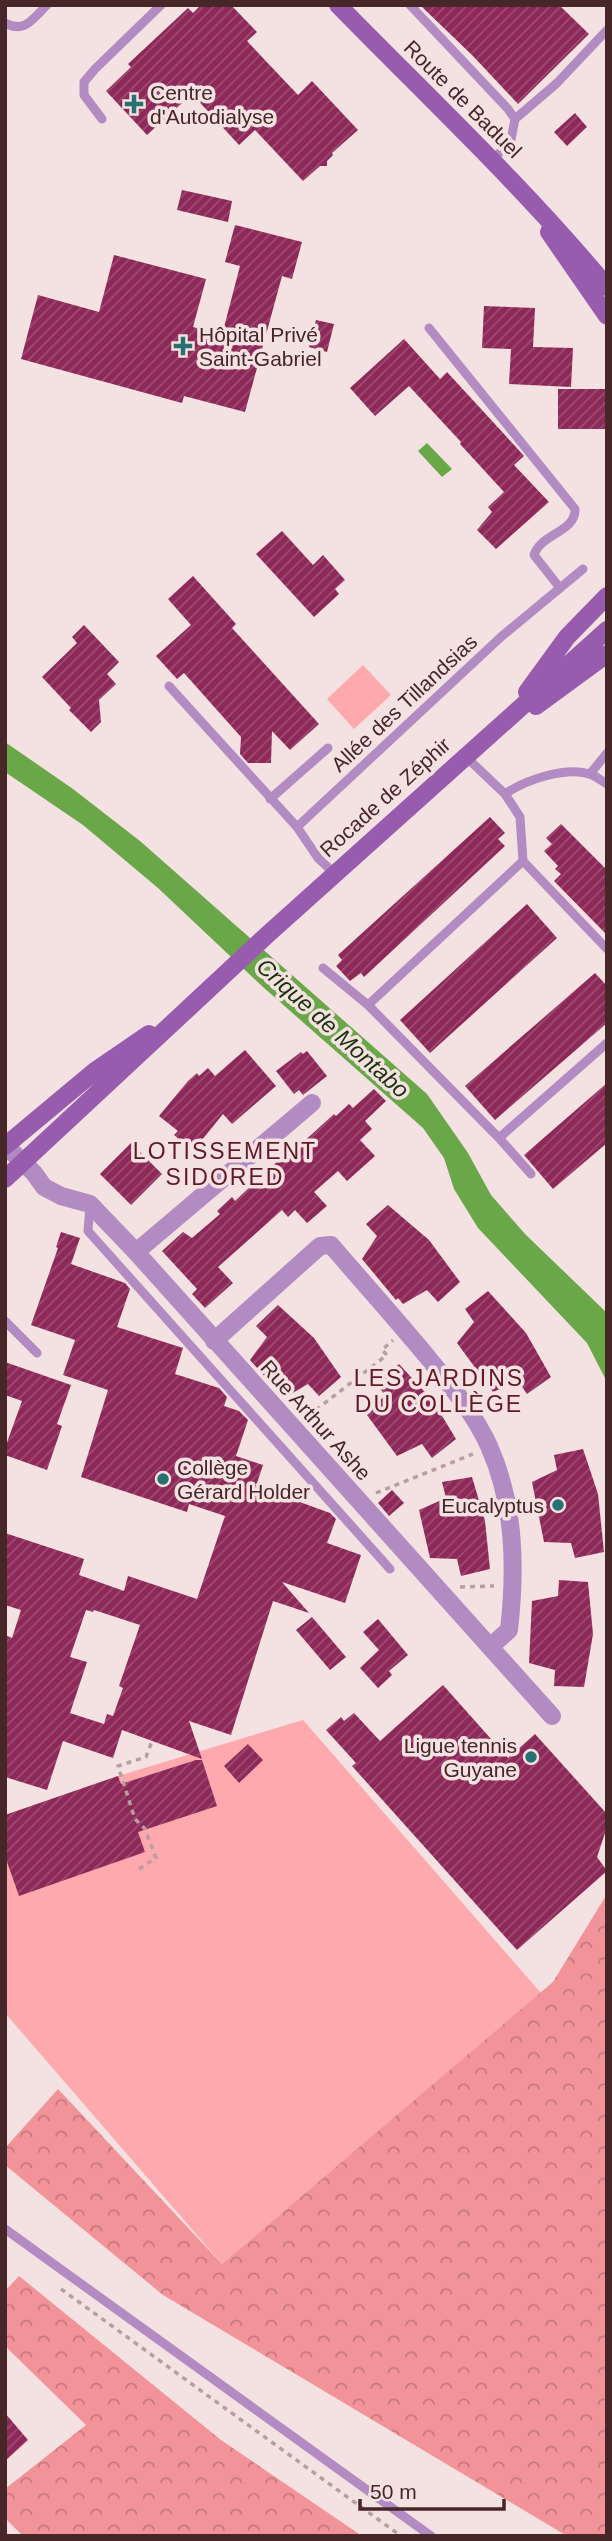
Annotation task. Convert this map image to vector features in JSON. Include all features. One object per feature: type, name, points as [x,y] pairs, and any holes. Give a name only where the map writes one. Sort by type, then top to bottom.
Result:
[{"type":"main road","name":"Route de Baduel","points":[[338,5],[520,188],[607,287]]},
{"type":"main road","points":[[520,188],[607,317]]},
{"type":"main road","name":"Route de Baduel","points":[[556,226],[607,269]]},
{"type":"main road","points":[[507,720],[566,637],[607,596]]},
{"type":"main road","name":"Rocade de Zéphir","points":[[5,1179],[29,1168],[267,935],[607,630]]},
{"type":"main road","points":[[507,720],[538,706],[607,654]]},
{"type":"main road","name":"Rocade de Zéphir","points":[[6,1146],[95,1071],[197,1001]]},
{"type":"street","points":[[136,1252],[312,1103]]},
{"type":"street","name":"Rue Arthur Ashe","points":[[6,1146],[44,1187],[61,1196],[90,1204],[136,1252],[552,1716]]},
{"type":"street","points":[[214,1341],[320,1246],[331,1245],[465,1403],[489,1447],[504,1488],[512,1528],[514,1585],[509,1630],[490,1647]]},
{"type":"lane","points":[[5,23],[17,28],[23,27],[47,5]]},
{"type":"lane","points":[[102,119],[84,95],[84,82],[161,5]]},
{"type":"lane","points":[[410,5],[508,108],[515,119]]},
{"type":"lane","points":[[492,161],[511,140],[515,119],[556,83],[607,30]]},
{"type":"lane","points":[[429,328],[575,509],[576,517],[572,522],[535,549],[534,555],[560,588]]},
{"type":"lane","name":"Allée des Tillandsias","points":[[297,827],[502,636],[583,569]]},
{"type":"lane","points":[[169,686],[297,827],[318,858],[335,874]]},
{"type":"lane","points":[[270,799],[327,748]]},
{"type":"lane","points":[[590,774],[607,753]]},
{"type":"lane","points":[[464,756],[505,794],[520,817],[523,862],[607,949]]},
{"type":"lane","points":[[505,794],[516,786],[554,773],[590,774],[607,784]]},
{"type":"lane","points":[[368,1005],[523,862]]},
{"type":"lane","points":[[324,968],[368,1005],[531,1174]]},
{"type":"lane","points":[[499,1138],[607,1043]]},
{"type":"lane","points":[[90,1204],[88,1231],[390,1569]]},
{"type":"lane","points":[[5,1321],[37,1353]]},
{"type":"lane","points":[[5,2229],[431,2536]]},
{"type":"path","points":[[292,1428],[387,1356],[382,1350],[405,1331]]},
{"type":"path","points":[[358,1501],[489,1447]]},
{"type":"path","points":[[437,1588],[514,1585]]},
{"type":"path","points":[[139,1869],[156,1858],[145,1829],[135,1819],[118,1766],[146,1757],[152,1741]]},
{"type":"path","points":[[51,2282],[401,2536]]},
{"type":"shaded area","points":[[363,665],[391,695],[354,729],[327,699]]},
{"type":"shaded area","points":[[303,1720],[541,1993],[222,2264],[5,2013],[5,1815],[118,1776]]},
{"type":"green space","points":[[607,1894],[607,2536],[567,2536],[163,2295],[5,2165],[5,2148],[58,2089],[222,2264],[553,1982]]},
{"type":"green space","points":[[19,2276],[221,2440],[362,2536],[23,2536],[5,2518],[5,2489],[86,2425],[5,2346],[5,2291]]},
{"type":"water","points":[[427,443],[452,469],[442,477],[418,451]]},
{"type":"water","name":"Crique de Montabo","points":[[5,742],[73,789],[140,841],[427,1094],[468,1153],[491,1195],[525,1234],[607,1313],[607,1382],[587,1343],[478,1228],[454,1189],[444,1158],[423,1128],[263,987],[158,888],[83,825],[5,772]]},
{"type":"building","points":[[201,5],[231,5],[257,32],[247,41],[298,95],[312,81],[358,130],[332,153],[327,166],[320,166],[303,181],[255,130],[239,145],[192,94],[147,135],[106,91],[131,67],[128,64],[188,8],[193,13]]},
{"type":"building","points":[[420,5],[559,5],[589,34],[518,104]]},
{"type":"building","points":[[575,113],[587,127],[567,146],[554,132]]},
{"type":"building","points":[[182,190],[232,201],[228,222],[177,210]]},
{"type":"building","points":[[235,225],[302,242],[292,279],[282,276],[245,412],[184,396],[182,403],[21,359],[38,295],[99,312],[114,255],[206,279],[193,327],[222,335],[240,266],[225,262]]},
{"type":"building","points":[[484,306],[535,308],[533,347],[573,348],[571,387],[509,384],[511,349],[482,348]]},
{"type":"building","points":[[316,320],[334,324],[327,352],[309,347]]},
{"type":"building","points":[[404,339],[440,379],[447,372],[524,456],[514,465],[549,502],[496,549],[477,530],[492,512],[488,507],[504,492],[461,442],[409,386],[375,416],[350,388]]},
{"type":"building","points":[[558,389],[607,389],[607,429],[558,429]]},
{"type":"building","points":[[282,531],[313,565],[323,555],[345,580],[335,589],[339,594],[314,617],[256,554]]},
{"type":"building","points":[[193,576],[236,624],[232,628],[319,724],[290,750],[272,731],[271,763],[248,763],[240,754],[241,737],[184,673],[177,679],[156,656],[191,625],[168,599]]},
{"type":"building","points":[[84,625],[119,662],[107,674],[116,684],[99,700],[101,722],[91,732],[42,677],[77,643],[72,637]]},
{"type":"building","points":[[490,817],[505,833],[498,839],[505,846],[364,977],[361,973],[350,981],[336,966],[342,960],[338,955]]},
{"type":"building","points":[[561,824],[607,870],[607,935],[554,881],[561,874],[555,869],[558,866],[544,851],[552,844],[546,838]]},
{"type":"building","points":[[527,904],[557,938],[430,1053],[400,1020]]},
{"type":"building","points":[[595,973],[607,986],[607,1023],[495,1120],[465,1086]]},
{"type":"building","points":[[245,1050],[276,1086],[232,1124],[223,1114],[197,1146],[193,1143],[189,1147],[174,1135],[178,1131],[159,1116],[197,1073],[199,1076],[208,1068],[215,1076]]},
{"type":"building","points":[[307,1051],[327,1076],[303,1095],[299,1090],[294,1094],[276,1071],[301,1052],[303,1054]]},
{"type":"building","points":[[607,1083],[607,1143],[553,1189],[524,1155]]},
{"type":"building","points":[[374,1089],[386,1101],[365,1121],[372,1129],[360,1140],[375,1156],[347,1181],[338,1171],[314,1192],[327,1206],[307,1223],[295,1210],[288,1217],[282,1210],[218,1267],[233,1283],[205,1308],[192,1294],[197,1289],[162,1251],[183,1232],[192,1238],[220,1214],[217,1211],[232,1197],[235,1201],[298,1142],[300,1145],[334,1114],[336,1116],[349,1104],[353,1108]]},
{"type":"building","points":[[131,1143],[162,1174],[131,1205],[100,1174]]},
{"type":"building","points":[[388,1205],[429,1240],[460,1282],[438,1302],[427,1290],[403,1304],[398,1298],[396,1300],[362,1259],[377,1236],[366,1224]]},
{"type":"building","points":[[61,1232],[80,1238],[71,1264],[125,1283],[130,1289],[117,1327],[183,1348],[175,1374],[219,1388],[227,1397],[224,1406],[239,1411],[248,1420],[236,1456],[263,1465],[256,1486],[330,1513],[336,1519],[327,1543],[361,1555],[345,1603],[282,1582],[309,1613],[273,1601],[231,1735],[189,1721],[202,1759],[122,1730],[113,1758],[63,1741],[47,1790],[5,1777],[5,1635],[12,1638],[21,1610],[5,1605],[5,1533],[84,1559],[79,1575],[124,1591],[128,1576],[197,1599],[225,1516],[189,1504],[187,1512],[81,1477],[108,1390],[63,1375],[75,1340],[31,1325],[58,1248],[56,1247]],"holes":[[[86,1610],[94,1610],[140,1625],[119,1686],[123,1688],[113,1716],[107,1714],[104,1724],[70,1713],[87,1662],[70,1657]]]},
{"type":"building","points":[[488,1291],[526,1333],[551,1377],[527,1394],[518,1381],[493,1392],[457,1343],[474,1322],[465,1309]]},
{"type":"building","points":[[278,1305],[314,1338],[341,1377],[319,1396],[308,1384],[284,1398],[250,1360],[267,1337],[256,1326]]},
{"type":"building","points":[[5,1362],[71,1385],[57,1424],[62,1426],[47,1470],[5,1455],[5,1448],[22,1401],[5,1395]]},
{"type":"building","points":[[399,1364],[433,1401],[456,1439],[432,1458],[422,1444],[397,1456],[367,1415],[385,1395],[375,1382]]},
{"type":"building","name":"Eucalyptus","points":[[583,1449],[598,1494],[604,1552],[575,1558],[571,1543],[544,1542],[532,1482],[557,1470],[554,1455]]},
{"type":"building","points":[[472,1477],[485,1521],[490,1569],[461,1576],[457,1559],[430,1558],[419,1510],[446,1498],[442,1482]]},
{"type":"building","points":[[392,1490],[404,1503],[389,1516],[378,1503]]},
{"type":"building","points":[[559,1580],[588,1582],[593,1634],[584,1687],[554,1686],[555,1670],[529,1663],[532,1601],[558,1596]]},
{"type":"building","points":[[312,1617],[346,1657],[330,1670],[296,1630]]},
{"type":"building","points":[[378,1619],[408,1655],[389,1671],[392,1675],[378,1688],[360,1668],[379,1650],[363,1632]]},
{"type":"building","points":[[443,1685],[508,1758],[535,1734],[607,1814],[607,1827],[597,1857],[607,1871],[517,1950],[352,1766],[356,1763],[326,1730],[341,1717],[344,1721],[354,1713],[380,1741]]},
{"type":"building","points":[[248,1744],[263,1760],[239,1783],[224,1766]]},
{"type":"building","points":[[202,1760],[217,1806],[138,1832],[145,1852],[19,1896],[5,1856],[5,1815],[118,1776],[121,1784]]},
{"type":"building","points":[[5,2413],[28,2440],[5,2461]]},
{"type":"place","name":"Centre d'Autodialyse","points":[[134,104]]},
{"type":"place","name":"Hôpital Privé Saint-Gabriel","points":[[183,346]]},
{"type":"place","name":"Collège Gérard Holder","points":[[163,1479]]},
{"type":"place","name":"Eucalyptus","points":[[558,1505]]},
{"type":"place","name":"Ligue tennis Guyane","points":[[531,1757]]},
{"type":"district","name":"LOTISSEMENT SIDORED","points":[[225,1164]]},
{"type":"district","name":"LES JARDINS DU COLLÈGE","points":[[439,1391]]}]
